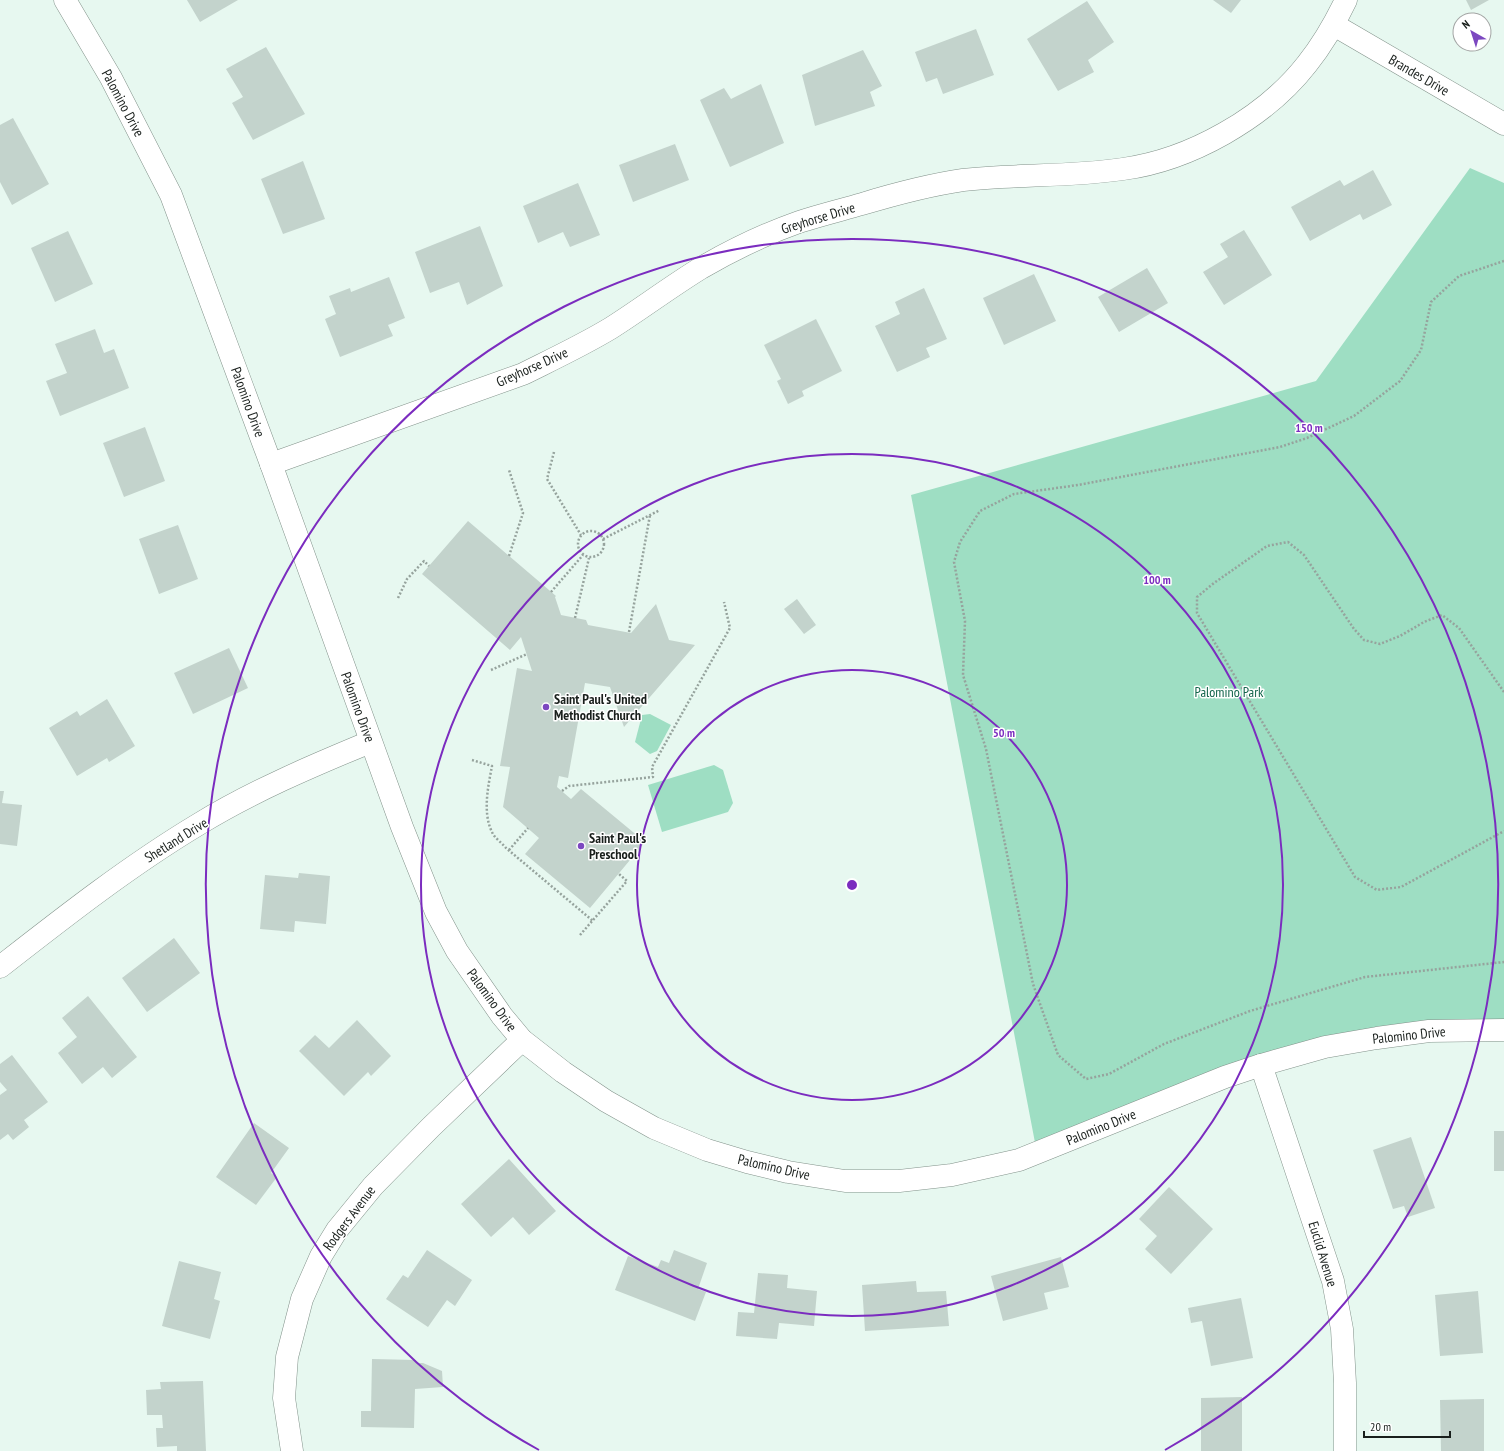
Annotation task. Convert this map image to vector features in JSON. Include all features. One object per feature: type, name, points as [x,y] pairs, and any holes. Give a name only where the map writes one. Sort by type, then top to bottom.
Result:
[{"type":"street","name":"Palomino Drive","points":[[65,0],[111,78],[170,195],[271,464],[370,742],[436,912],[457,951],[502,1016],[522,1040],[563,1072],[606,1101],[654,1128],[707,1150],[788,1172],[845,1181],[899,1182],[952,1175],[1019,1160],[1225,1077],[1325,1047],[1429,1031],[1504,1030]]},
{"type":"street","name":"Greyhorse Drive","points":[[271,464],[523,374],[562,355],[610,328],[700,269],[732,251],[765,235],[800,222],[910,190],[961,181],[1012,176],[1082,173],[1124,169],[1166,159],[1206,143],[1243,122],[1277,96],[1306,65],[1334,26],[1346,0]]},
{"type":"street","name":"Brandes Drive","points":[[1334,26],[1504,124]]},
{"type":"street","name":"Shetland Drive","points":[[0,967],[146,858],[199,824],[248,797],[319,763],[370,742]]},
{"type":"street","name":"Rodgers Avenue","points":[[292,1451],[284,1398],[287,1357],[302,1299],[321,1256],[337,1230],[373,1186],[431,1127],[522,1040]]},
{"type":"street","name":"Euclid Avenue","points":[[1261,1065],[1333,1281],[1342,1329],[1346,1383],[1345,1451]]},
{"type":"path","points":[[1504,261],[1459,276],[1431,302],[1421,350],[1417,356],[1400,381],[1354,416],[1307,438],[1280,446],[1078,485],[1014,494],[980,511],[960,542],[954,562],[965,621],[963,675],[986,749],[1033,984],[1058,1055],[1086,1079],[1109,1074],[1164,1044],[1250,1011],[1365,977],[1504,962]]},
{"type":"path","points":[[554,452],[547,479],[581,535]]},
{"type":"path","points":[[509,470],[523,513],[509,556]]},
{"type":"path","points":[[603,539],[660,510]]},
{"type":"path","points":[[628,632],[650,515]]},
{"type":"path","points":[[585,532],[598,532],[603,539],[603,550],[597,556],[589,558],[583,555],[578,548],[581,535],[585,532]]},
{"type":"path","points":[[1504,692],[1459,628],[1442,615],[1424,622],[1400,636],[1380,644],[1364,640],[1354,629],[1304,555],[1288,542],[1267,546],[1214,583],[1197,597],[1197,613],[1355,877],[1377,890],[1401,887],[1504,831]]},
{"type":"path","points":[[551,592],[583,555]]},
{"type":"path","points":[[575,618],[589,558]]},
{"type":"path","points":[[398,598],[407,579],[424,561],[430,566]]},
{"type":"path","points":[[562,791],[569,786],[653,777],[652,767],[730,628],[724,602]]},
{"type":"path","points":[[491,670],[527,654]]},
{"type":"path","points":[[472,760],[492,766],[487,788],[487,814],[494,835],[509,850],[593,920]]},
{"type":"path","points":[[509,850],[528,828]]},
{"type":"path","points":[[580,935],[627,881],[619,874]]},
{"type":"green space","name":"Palomino Park","points":[[1470,168],[1504,183],[1504,1030],[1325,1047],[1037,1153],[911,495],[1316,381]]},
{"type":"green space","points":[[650,714],[671,725],[657,751],[650,754],[635,742],[642,715]]},
{"type":"green space","points":[[714,765],[723,770],[733,803],[728,812],[662,832],[648,785]]},
{"type":"building","points":[[187,0],[238,0],[200,22]]},
{"type":"building","points":[[1213,0],[1241,0],[1231,13]]},
{"type":"building","points":[[1466,0],[1489,0],[1471,10]]},
{"type":"building","points":[[1087,1],[1114,42],[1088,60],[1094,72],[1058,91],[1027,39]]},
{"type":"building","points":[[976,29],[994,75],[943,94],[937,78],[926,82],[915,52]]},
{"type":"building","points":[[266,47],[305,114],[253,140],[232,103],[243,97],[226,69]]},
{"type":"building","points":[[863,50],[882,86],[870,92],[875,106],[815,126],[802,75]]},
{"type":"building","points":[[761,84],[784,143],[730,167],[700,100],[724,88],[731,99]]},
{"type":"building","points":[[13,118],[49,184],[12,205],[0,182],[0,125]]},
{"type":"building","points":[[675,144],[689,180],[633,202],[619,165]]},
{"type":"building","points":[[303,161],[325,219],[283,234],[261,179]]},
{"type":"building","points":[[1373,170],[1392,205],[1363,220],[1360,214],[1310,241],[1291,207],[1340,180],[1344,186]]},
{"type":"building","points":[[578,183],[600,235],[570,247],[563,232],[538,243],[523,206]]},
{"type":"building","points":[[480,226],[503,286],[467,305],[459,282],[430,293],[415,252]]},
{"type":"building","points":[[1244,230],[1272,275],[1224,305],[1203,272],[1228,257],[1220,244]]},
{"type":"building","points":[[68,231],[93,284],[55,302],[31,248]]},
{"type":"building","points":[[1147,268],[1168,303],[1119,332],[1098,297]]},
{"type":"building","points":[[1034,274],[1056,321],[1004,345],[983,298]]},
{"type":"building","points":[[389,277],[405,318],[388,325],[393,336],[340,357],[325,319],[336,314],[329,296],[350,288],[351,292]]},
{"type":"building","points":[[924,288],[947,339],[926,348],[930,357],[897,372],[875,326],[900,314],[895,302]]},
{"type":"building","points":[[816,319],[842,371],[802,391],[804,396],[788,404],[777,381],[781,379],[764,345]]},
{"type":"building","points":[[95,329],[104,353],[114,349],[129,388],[60,416],[46,381],[67,373],[55,344]]},
{"type":"building","points":[[145,427],[165,481],[124,497],[103,443]]},
{"type":"building","name":"Saint Paul's United Methodist Church","points":[[468,521],[556,596],[555,597],[561,615],[586,620],[588,625],[631,633],[656,604],[669,640],[695,645],[624,727],[610,687],[585,683],[568,778],[559,776],[557,787],[571,799],[581,789],[645,842],[590,908],[525,854],[539,838],[503,807],[510,767],[500,766],[517,668],[532,671],[521,637],[510,650],[422,574]]},
{"type":"building","points":[[178,525],[198,579],[159,594],[139,539]]},
{"type":"building","points":[[797,599],[816,625],[804,634],[784,609]]},
{"type":"building","points":[[229,648],[248,688],[193,714],[174,673]]},
{"type":"building","points":[[107,699],[135,746],[109,762],[107,758],[77,776],[49,728],[77,711],[80,716]]},
{"type":"building","points":[[0,791],[4,791],[2,803],[22,805],[17,846],[0,844]]},
{"type":"building","points":[[299,873],[330,876],[326,924],[295,921],[294,932],[260,929],[265,875],[298,878]]},
{"type":"building","points":[[174,938],[200,973],[147,1012],[122,978]]},
{"type":"building","points":[[88,996],[137,1057],[112,1078],[103,1067],[82,1084],[58,1053],[77,1037],[62,1018]]},
{"type":"building","points":[[357,1020],[391,1056],[371,1076],[368,1072],[344,1096],[299,1051],[315,1035],[329,1048]]},
{"type":"building","points":[[12,1055],[48,1102],[24,1120],[29,1127],[13,1140],[8,1134],[0,1140],[0,1095],[7,1090],[0,1082],[0,1064]]},
{"type":"building","points":[[254,1123],[289,1148],[271,1173],[277,1177],[256,1205],[216,1177]]},
{"type":"building","points":[[1494,1131],[1504,1131],[1504,1171],[1494,1171]]},
{"type":"building","points":[[1411,1137],[1435,1208],[1408,1217],[1404,1206],[1393,1209],[1373,1150]]},
{"type":"building","points":[[509,1159],[556,1211],[529,1235],[513,1217],[491,1237],[461,1204]]},
{"type":"building","points":[[1169,1187],[1213,1229],[1171,1274],[1145,1249],[1157,1236],[1139,1219]]},
{"type":"building","points":[[427,1250],[472,1280],[455,1306],[447,1300],[428,1327],[386,1299],[403,1275],[408,1278]]},
{"type":"building","points":[[674,1250],[707,1263],[698,1289],[706,1292],[695,1321],[615,1290],[628,1256],[658,1267],[661,1260],[669,1263]]},
{"type":"building","points":[[1061,1257],[1069,1287],[1044,1293],[1048,1309],[1003,1321],[991,1276]]},
{"type":"building","points":[[179,1261],[221,1272],[214,1299],[220,1301],[210,1339],[162,1326]]},
{"type":"building","points":[[758,1273],[788,1275],[787,1288],[817,1291],[814,1326],[779,1323],[777,1339],[736,1336],[738,1312],[754,1313]]},
{"type":"building","points":[[916,1281],[917,1292],[946,1291],[949,1326],[865,1331],[862,1285]]},
{"type":"building","points":[[1478,1291],[1483,1353],[1440,1356],[1435,1295]]},
{"type":"building","points":[[1241,1298],[1253,1358],[1211,1366],[1202,1321],[1191,1323],[1188,1308]]},
{"type":"building","points":[[372,1359],[416,1360],[416,1363],[423,1363],[442,1371],[443,1387],[415,1389],[414,1428],[361,1427],[361,1411],[371,1411]]},
{"type":"building","points":[[203,1381],[206,1451],[177,1451],[177,1446],[157,1447],[156,1428],[163,1428],[162,1415],[147,1415],[146,1390],[161,1389],[160,1382]]},
{"type":"building","points":[[1242,1397],[1242,1451],[1201,1451],[1201,1398]]},
{"type":"building","points":[[1484,1399],[1484,1451],[1441,1451],[1440,1400]]},
{"type":"place","name":"Saint Paul's United Methodist Church","points":[[546,707]]},
{"type":"place","name":"Saint Paul's Preschool","points":[[581,846]]}]
